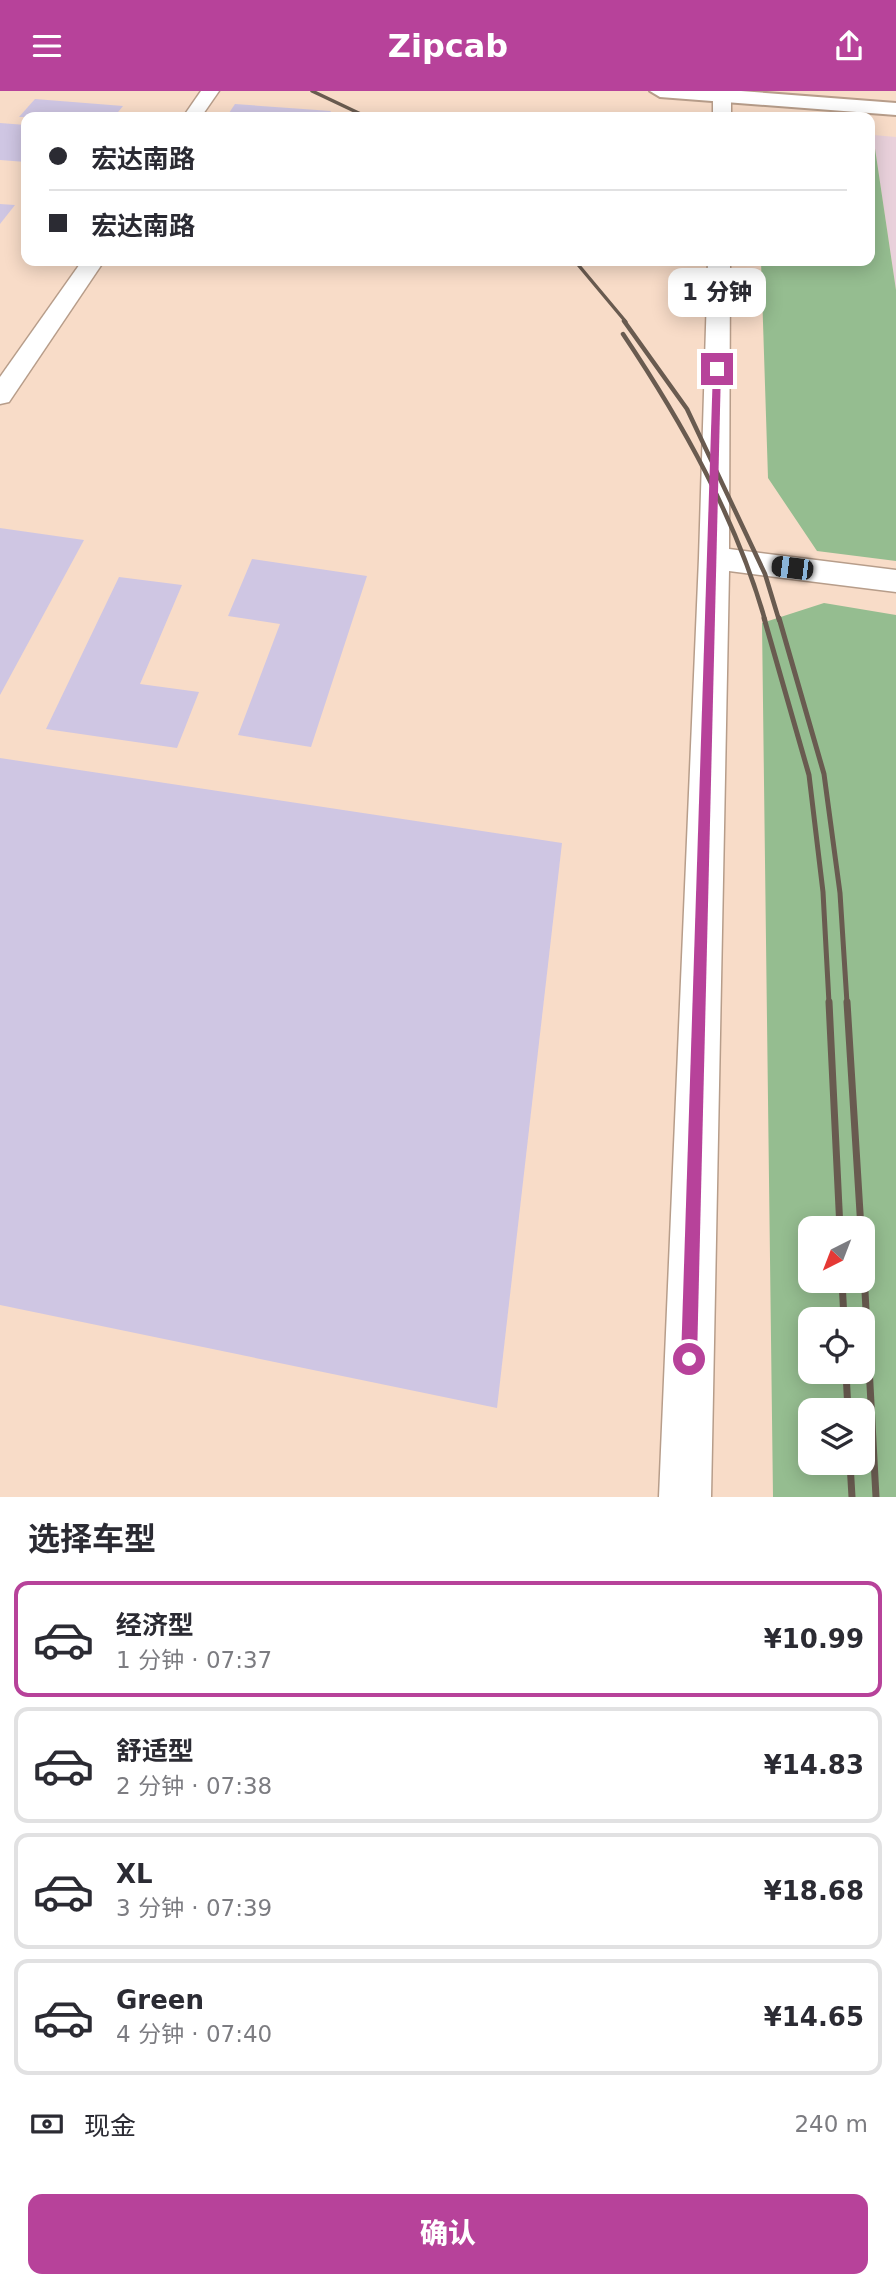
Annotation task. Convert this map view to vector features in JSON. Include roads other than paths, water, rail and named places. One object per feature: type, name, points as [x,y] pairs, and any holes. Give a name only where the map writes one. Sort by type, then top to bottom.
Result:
[{"type":"main road","points":[[660,91],[722,93],[896,109]]},
{"type":"street","points":[[195,112],[210,91]]},
{"type":"street","points":[[722,93],[722,112]]},
{"type":"street","points":[[0,395],[90,266]]},
{"type":"street","points":[[685,1497],[714,558],[719,266]]},
{"type":"street","points":[[714,558],[896,581]]},
{"type":"railway","points":[[312,91],[356,112]]},
{"type":"railway","points":[[579,266],[626,322]]},
{"type":"railway","points":[[624,321],[687,409],[765,574],[779,620]]},
{"type":"railway","points":[[623,334],[666,401],[723,508],[753,582],[765,620]]},
{"type":"railway","points":[[764,618],[809,775],[823,892],[829,1003]]},
{"type":"railway","points":[[779,618],[824,774],[840,893],[847,1003]]},
{"type":"railway","points":[[829,1002],[839,1216]]},
{"type":"railway","points":[[847,1002],[860,1216]]},
{"type":"railway","points":[[843,1293],[843,1307]]},
{"type":"railway","points":[[865,1293],[876,1497]]},
{"type":"railway","points":[[847,1384],[847,1398]]},
{"type":"railway","points":[[851,1475],[852,1497]]}]
